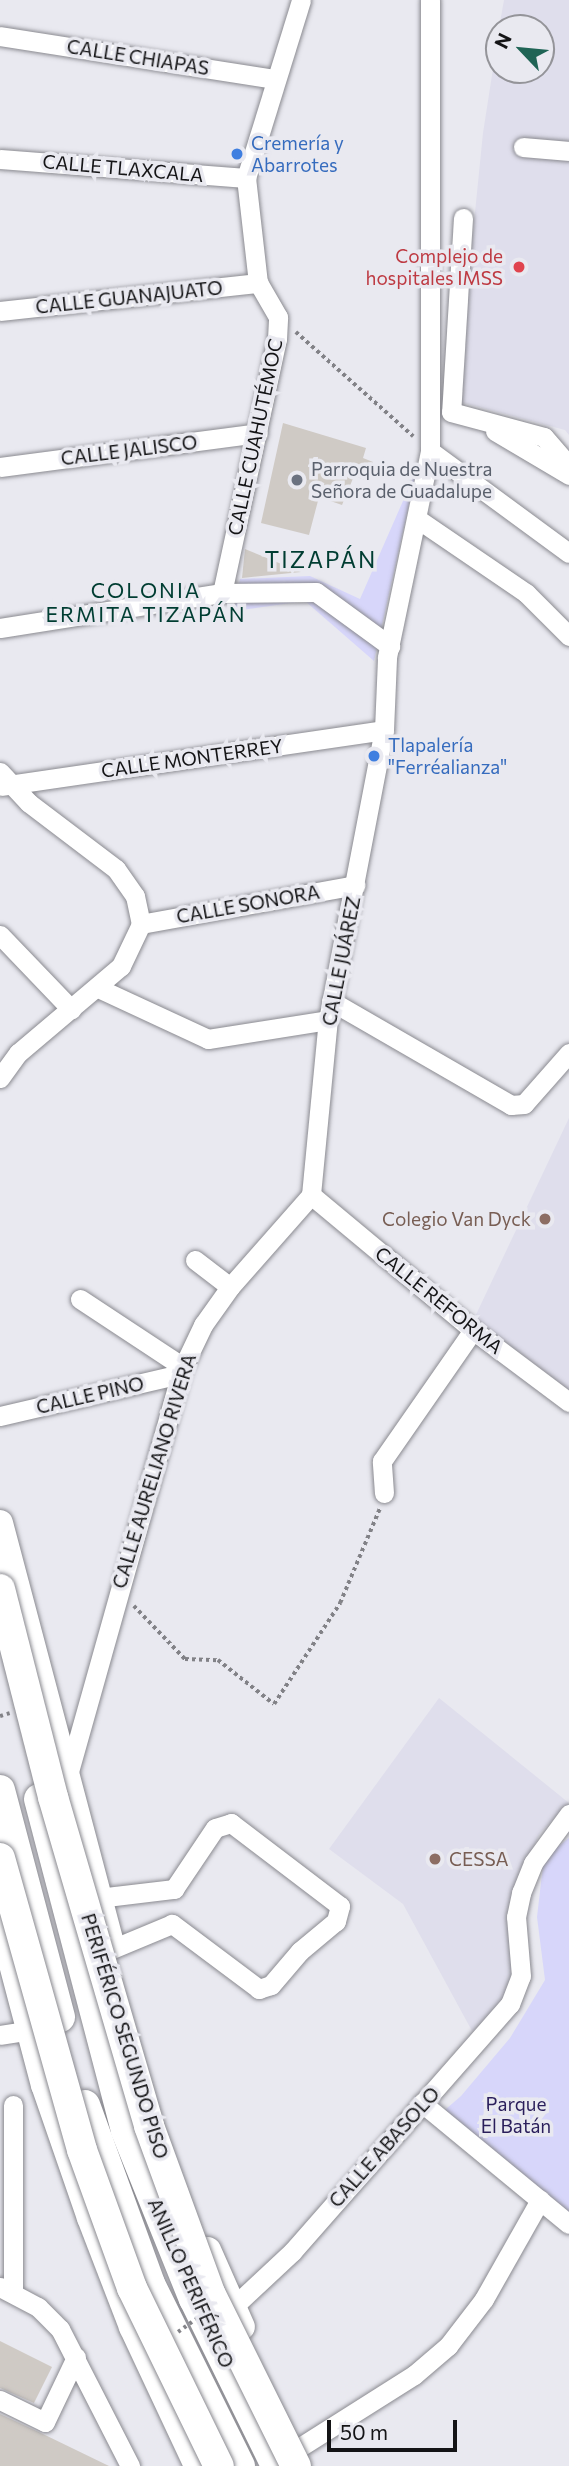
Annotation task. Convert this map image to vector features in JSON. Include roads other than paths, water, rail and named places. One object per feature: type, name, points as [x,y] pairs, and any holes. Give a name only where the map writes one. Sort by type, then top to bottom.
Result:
[{"type":"highway","name":"PERIFÉRICO SEGUNDO PISO","points":[[0,1589],[53,1797],[149,2126],[211,2295],[289,2461]]},
{"type":"highway","name":"ANILLO PERIFÉRICO","points":[[0,1649],[126,2131],[194,2299],[289,2461]]},
{"type":"highway","name":"ANILLO PERIFÉRICO","points":[[0,1790],[94,2140],[150,2284],[240,2466]]},
{"type":"highway","points":[[0,1858],[87,2162],[132,2288],[219,2466]]},
{"type":"highway","points":[[205,2394],[226,2466]]},
{"type":"main road","points":[[0,1523],[112,1949],[190,2207],[233,2307],[289,2461]]},
{"type":"main road","points":[[0,1919],[30,2030],[90,2218],[132,2327],[197,2466]]},
{"type":"street","name":"CALLE CUAHUTÉMOC","points":[[222,593],[258,433],[278,317],[258,282],[246,178],[301,0]]},
{"type":"street","name":"CALLE JUÁREZ","points":[[310,1195],[330,1010],[384,730],[390,646],[419,520],[430,451],[429,0]]},
{"type":"street","name":"CALLE CHIAPAS","points":[[0,36],[276,79]]},
{"type":"street","points":[[523,147],[569,151]]},
{"type":"street","name":"CALLE TLAXCALA","points":[[0,159],[246,178]]},
{"type":"street","points":[[463,218],[451,412],[544,438],[569,466]]},
{"type":"street","name":"CALLE GUANAJUATO","points":[[0,311],[258,282]]},
{"type":"street","points":[[473,418],[569,475]]},
{"type":"street","name":"CALLE JALISCO","points":[[0,467],[258,433]]},
{"type":"street","points":[[430,451],[569,553]]},
{"type":"street","points":[[419,520],[526,593],[569,636]]},
{"type":"street","points":[[0,628],[222,593],[316,592],[390,646]]},
{"type":"street","name":"CALLE MONTERREY","points":[[3,780],[384,730]]},
{"type":"street","points":[[0,1078],[18,1053],[121,966],[141,924],[135,896],[116,869],[3,780]]},
{"type":"street","name":"CALLE SONORA","points":[[141,924],[355,885]]},
{"type":"street","points":[[0,935],[71,1009]]},
{"type":"street","points":[[98,988],[200,1037],[330,1010],[511,1105],[524,1104],[567,1063]]},
{"type":"street","name":"CALLE AURELIANO RIVERA","points":[[66,1782],[117,1587],[181,1371],[203,1325],[230,1287],[310,1195]]},
{"type":"street","name":"CALLE REFORMA","points":[[310,1195],[474,1330],[569,1402]]},
{"type":"street","points":[[195,1260],[230,1287]]},
{"type":"street","points":[[80,1298],[181,1371]]},
{"type":"street","points":[[384,1493],[382,1461],[474,1330]]},
{"type":"street","name":"CALLE PINO","points":[[0,1416],[181,1371]]},
{"type":"street","name":"CALLE ABASOLO","points":[[233,2307],[292,2252],[510,2004],[521,1976],[516,1917],[521,1893],[533,1863],[569,1814]]},
{"type":"street","points":[[98,1898],[174,1889],[215,1828],[231,1823],[340,1906],[337,1921],[300,1951],[271,1985],[259,1989],[172,1924],[112,1949]]},
{"type":"street","points":[[0,2035],[30,2030]]},
{"type":"street","points":[[422,2103],[569,2224]]},
{"type":"street","points":[[13,2105],[6,2177],[6,2290],[49,2317],[76,2357],[130,2466]]},
{"type":"street","points":[[289,2461],[414,2375],[448,2346],[484,2299],[540,2200]]},
{"type":"street","points":[[0,2400],[45,2422],[76,2357]]},
{"type":"place","name":"Cremería y Abarrotes","points":[[237,154]]},
{"type":"place","name":"Complejo de hospitales IMSS","points":[[519,267]]},
{"type":"place","name":"Parroquia de Nuestra Señora de Guadalupe","points":[[297,480]]},
{"type":"place","name":"Tlapalería \"Ferréalianza\"","points":[[374,756]]},
{"type":"place","name":"Colegio Van Dyck","points":[[545,1219]]},
{"type":"place","name":"CESSA","points":[[435,1859]]},
{"type":"district","name":"TIZAPÁN","points":[[321,559]]},
{"type":"district","name":"COLONIA ERMITA TIZAPÁN","points":[[146,602]]},
{"type":"park label","name":"Parque El Batán","points":[[516,2115]]}]
